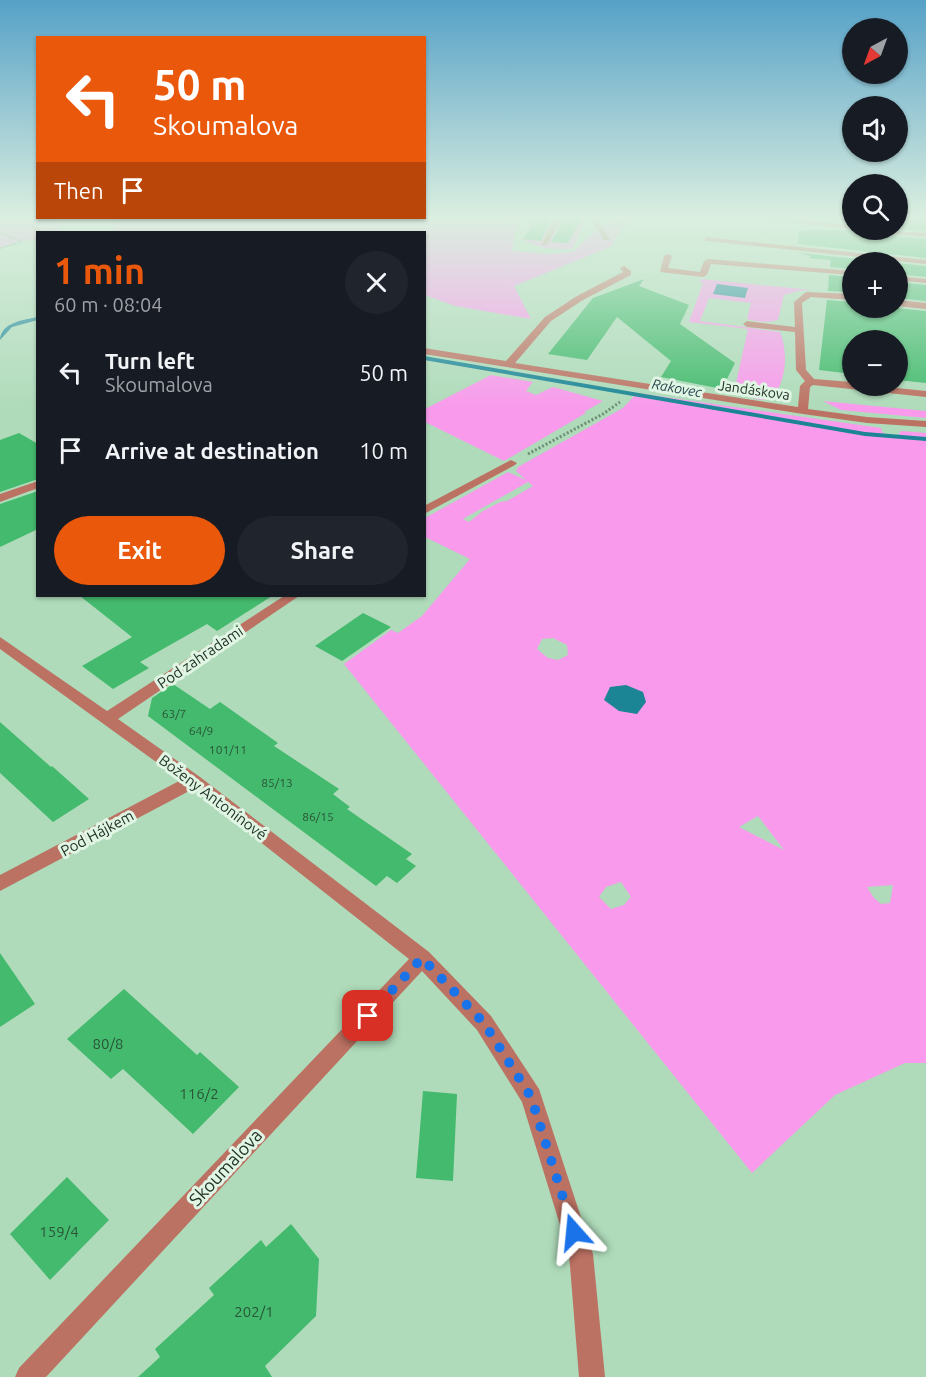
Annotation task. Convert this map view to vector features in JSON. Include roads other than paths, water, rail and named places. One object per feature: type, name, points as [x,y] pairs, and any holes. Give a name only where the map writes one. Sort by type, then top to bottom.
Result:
[{"type":"street","points":[[507,365],[548,319],[580,298],[614,280]]},
{"type":"street","points":[[810,382],[801,370],[798,302],[802,297],[820,294],[842,296]]},
{"type":"street","points":[[908,304],[926,306]]},
{"type":"street","points":[[747,324],[799,330]]},
{"type":"street","name":"Jandáskova","points":[[426,351],[803,411],[867,420],[926,424]]},
{"type":"street","points":[[803,411],[805,386],[810,382],[842,384]]},
{"type":"street","points":[[908,392],[926,394]]},
{"type":"street","points":[[426,510],[511,463]]},
{"type":"street","points":[[0,498],[36,485]]},
{"type":"street","name":"Pod zahradami","points":[[108,718],[290,597]]},
{"type":"street","name":"Boženy Antonínové","points":[[0,642],[194,781],[422,958],[484,1023],[531,1097],[581,1254],[592,1377]]},
{"type":"street","name":"Pod Hájkem","points":[[0,884],[194,781]]},
{"type":"street","name":"Skoumalova","points":[[28,1377],[422,958]]},
{"type":"water","points":[[717,284],[748,288],[745,298],[713,294]]},
{"type":"water","points":[[626,685],[643,692],[646,702],[637,714],[619,711],[604,700],[610,687]]},
{"type":"waterway","name":"Rakovec","points":[[0,338],[10,326],[36,319]]},
{"type":"waterway","name":"Rakovec","points":[[426,358],[865,434],[926,439]]}]
